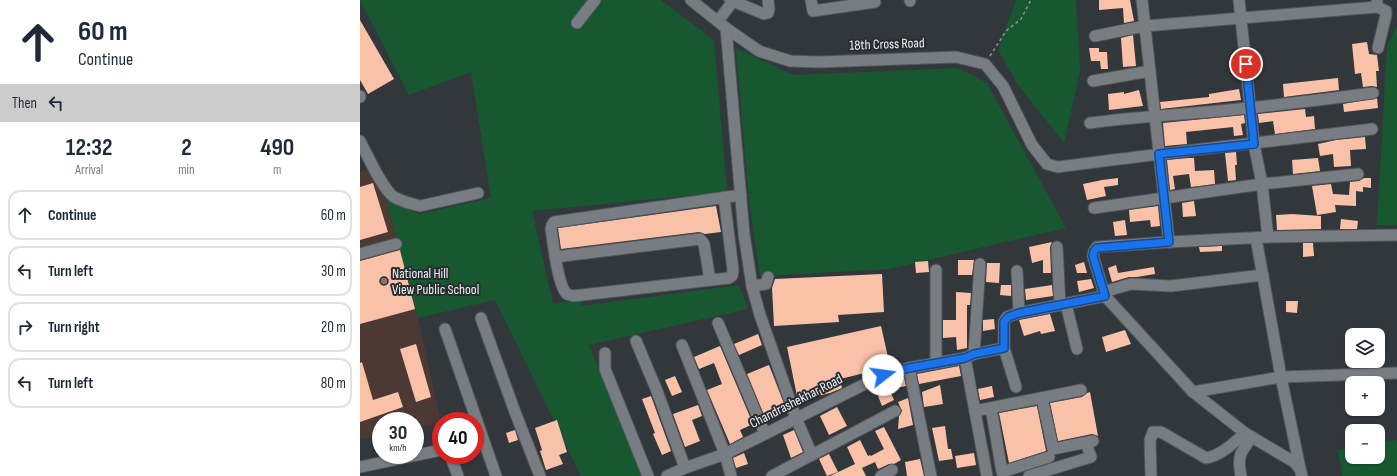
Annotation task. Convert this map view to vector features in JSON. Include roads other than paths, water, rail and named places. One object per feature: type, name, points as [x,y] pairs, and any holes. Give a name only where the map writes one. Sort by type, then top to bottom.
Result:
[{"type":"street","points":[[577,23],[595,0]]},
{"type":"street","name":"18th Cross Road","points":[[691,0],[759,51],[790,61],[820,62],[956,57],[985,64],[1003,86],[1032,145],[1047,164],[1058,167],[1159,154]]},
{"type":"street","points":[[768,0],[768,13],[764,14],[732,1],[722,24],[744,234],[752,286],[763,314],[796,418],[812,455]]},
{"type":"street","points":[[812,0],[812,11],[845,3],[875,2],[874,0]]},
{"type":"street","points":[[1142,0],[1169,242]]},
{"type":"street","points":[[1239,0],[1254,144],[1262,184],[1268,238]]},
{"type":"street","points":[[1095,36],[1145,26],[1242,19],[1377,3],[1386,11],[1378,48]]},
{"type":"street","points":[[1093,80],[1150,71]]},
{"type":"street","points":[[1090,123],[1126,118],[1155,117],[1250,108],[1373,93]]},
{"type":"street","points":[[1159,154],[1372,129]]},
{"type":"street","points":[[360,141],[384,186],[394,197],[413,205],[420,206],[478,194]]},
{"type":"street","points":[[1094,208],[1262,184],[1358,174]]},
{"type":"street","points":[[724,200],[733,274],[729,278],[574,296],[568,295],[564,290],[555,257],[551,229],[554,222],[724,200],[741,198]]},
{"type":"street","points":[[1301,472],[1294,462],[1248,435],[1193,392],[1104,294],[1093,256],[1094,251],[1097,248],[1169,242],[1256,238],[1397,235]]},
{"type":"street","points":[[1256,238],[1281,377],[1301,472]]},
{"type":"street","points":[[555,257],[700,239],[704,244],[710,280]]},
{"type":"street","points":[[360,254],[396,244]]},
{"type":"street","points":[[1057,248],[1063,304],[1077,349]]},
{"type":"street","points":[[980,264],[969,356],[975,411],[987,476]]},
{"type":"street","points":[[936,270],[936,363]]},
{"type":"street","points":[[1017,271],[1019,313]]},
{"type":"street","points":[[1016,387],[1004,348],[1004,322],[1008,317],[1019,313],[1104,294],[1131,284],[1171,286],[1263,275]]},
{"type":"street","points":[[752,286],[766,284],[768,277]]},
{"type":"street","points":[[481,318],[540,476]]},
{"type":"street","points":[[718,323],[765,434]]},
{"type":"street","points":[[445,329],[496,476]]},
{"type":"street","points":[[636,340],[657,391],[676,473]]},
{"type":"street","points":[[682,344],[725,454],[730,476]]},
{"type":"street","name":"Chandrashekhar Road","points":[[676,473],[725,454],[882,373],[1004,348]]},
{"type":"street","points":[[605,353],[605,369],[648,476]]},
{"type":"street","points":[[909,368],[931,476]]},
{"type":"street","points":[[1193,392],[1281,377],[1397,373]]},
{"type":"street","points":[[975,411],[1081,390]]},
{"type":"street","points":[[1034,462],[1033,475],[1091,457],[1090,442],[1053,449],[1042,398]]},
{"type":"street","points":[[991,408],[1001,471],[1006,474],[1049,457]]},
{"type":"street","points":[[772,476],[895,411]]},
{"type":"street","points":[[1151,475],[1150,440],[1153,432],[1161,432],[1206,458],[1212,457],[1248,435]]},
{"type":"street","points":[[1241,476],[1239,458],[1248,435]]},
{"type":"street","points":[[360,467],[432,452]]},
{"type":"street","points":[[984,458],[998,454]]},
{"type":"street","points":[[453,464],[458,476]]},
{"type":"street","points":[[881,476],[892,470]]},
{"type":"place","name":"National Hill View Public School","points":[[384,281]]}]
